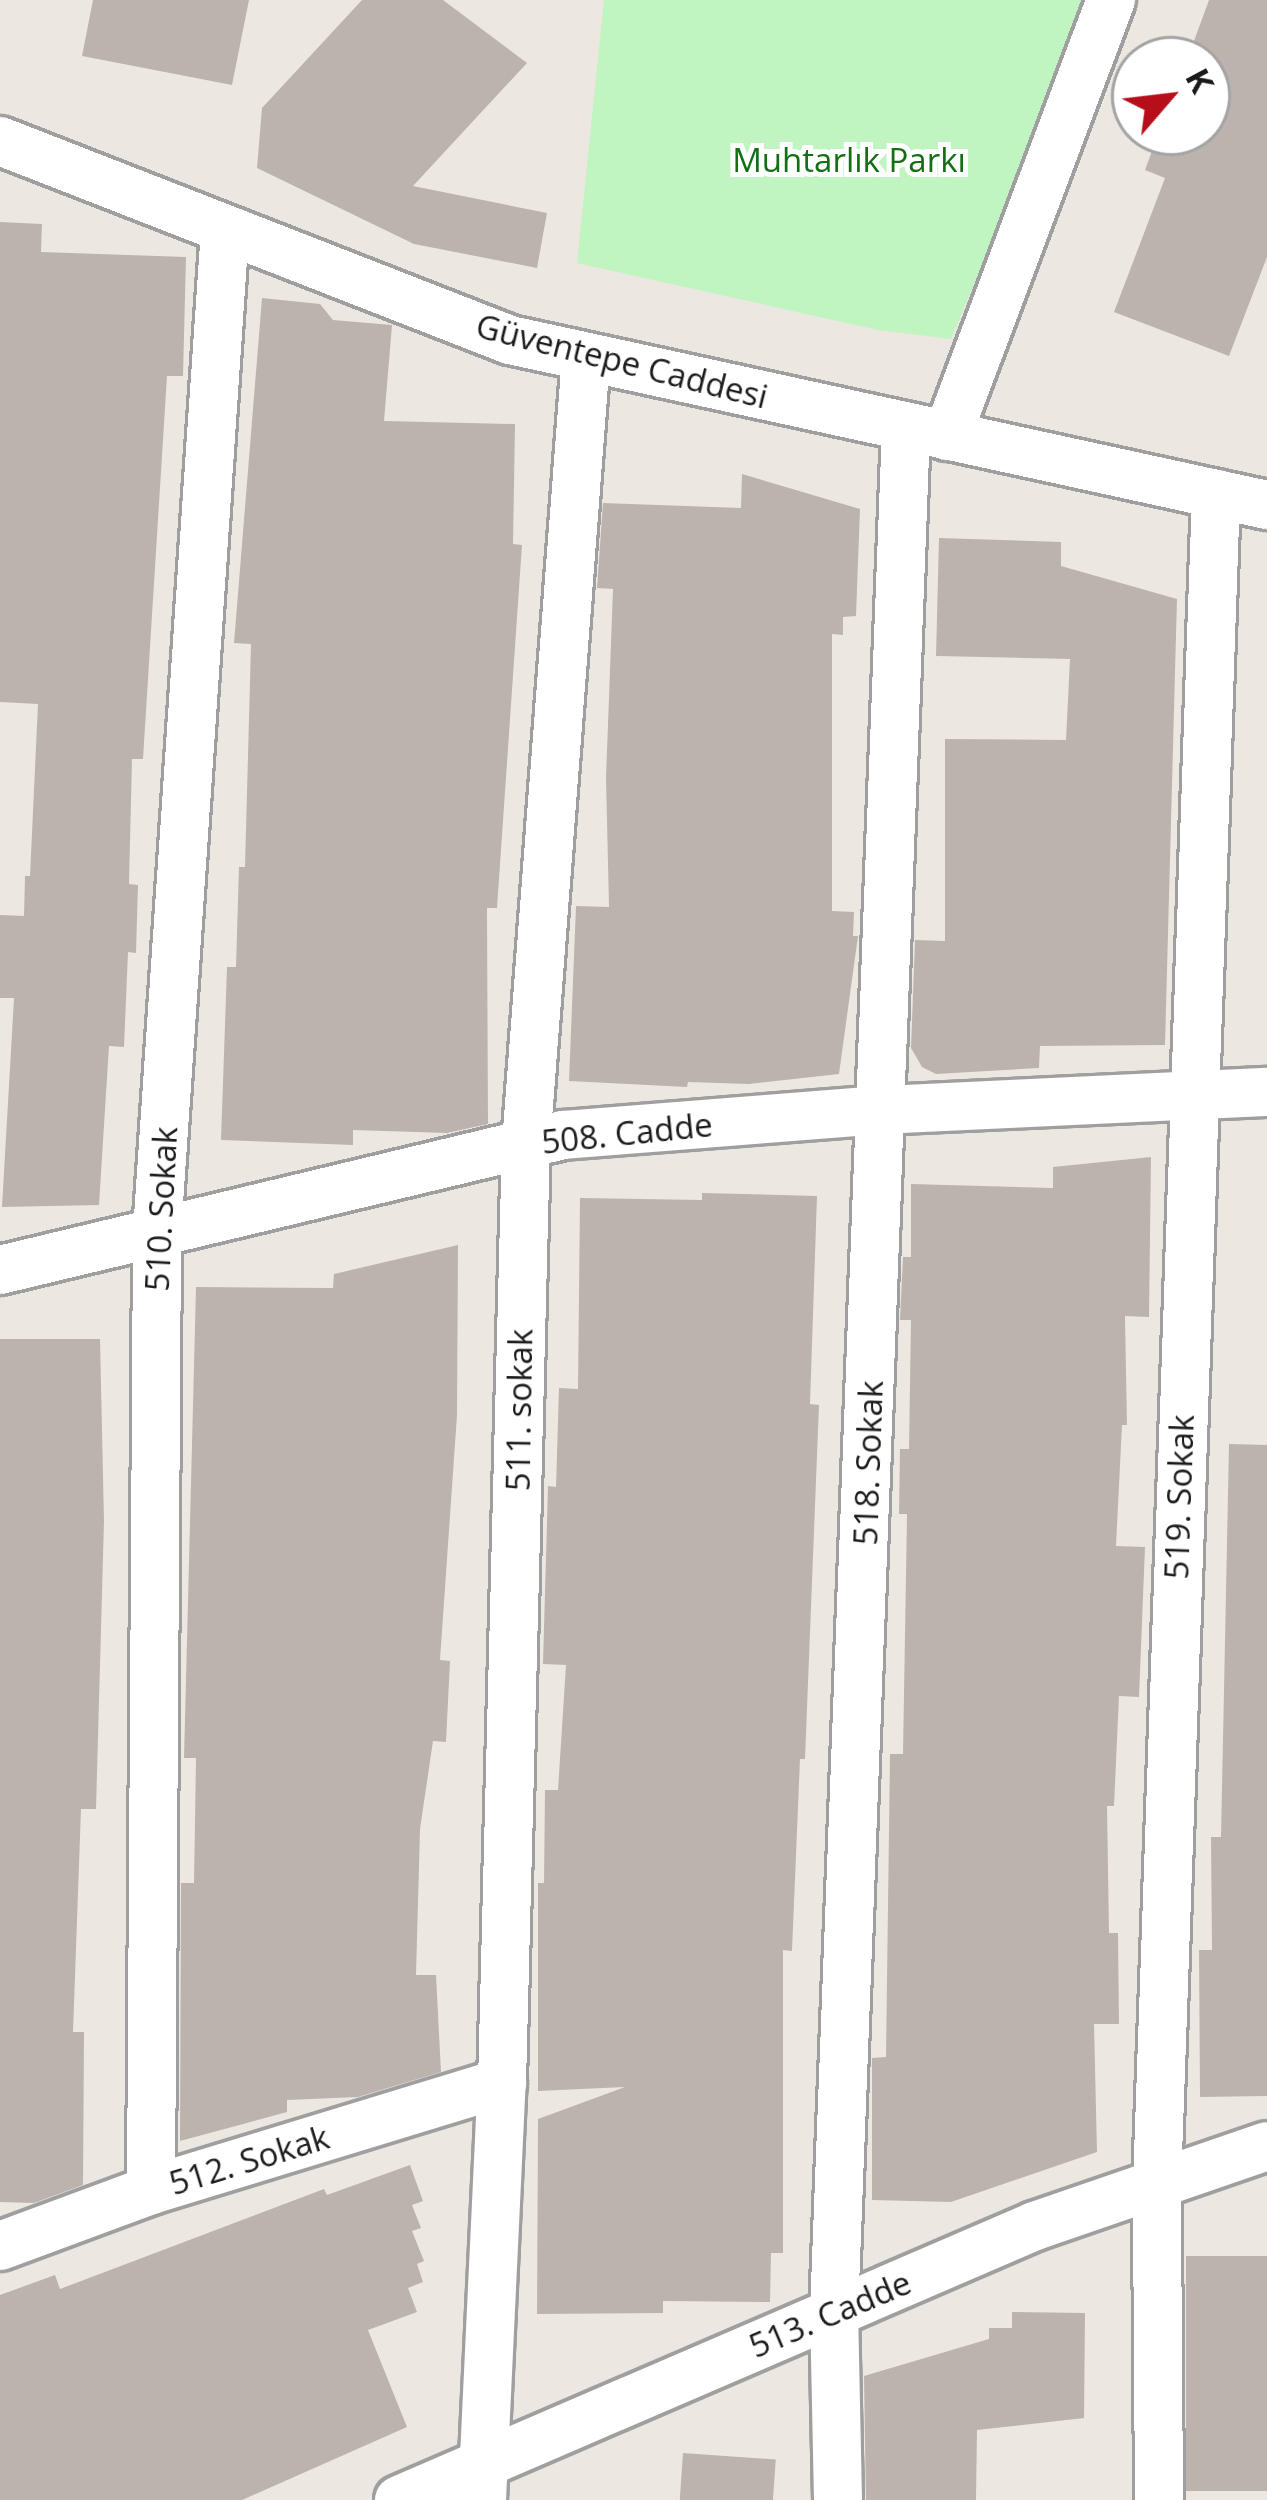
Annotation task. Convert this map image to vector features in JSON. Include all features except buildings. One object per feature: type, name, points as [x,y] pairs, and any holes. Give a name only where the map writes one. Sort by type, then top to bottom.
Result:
[{"type":"street","name":"518. Sokak","points":[[838,2500],[834,2312],[882,1110],[926,431],[1112,0]]},
{"type":"street","name":"Güventepe Caddesi","points":[[0,141],[510,340],[1267,505]]},
{"type":"street","name":"510. Sokak","points":[[151,2190],[157,1232],[225,229]]},
{"type":"street","name":"511. sokak","points":[[482,2482],[502,2084],[526,1144],[586,357]]},
{"type":"street","name":"519. Sokak","points":[[1159,2500],[1157,2184],[1216,494]]},
{"type":"street","name":"508. Cadde","points":[[0,1270],[563,1136],[882,1110],[1267,1092]]},
{"type":"street","name":"512. Sokak","points":[[0,2246],[151,2190],[502,2084]]},
{"type":"street","name":"513. Cadde","points":[[399,2500],[482,2482],[834,2312],[1035,2226],[1267,2146]]},
{"type":"green space","name":"Muhtarlık Parkı","points":[[604,0],[1092,0],[951,339],[878,330],[577,263]]}]
